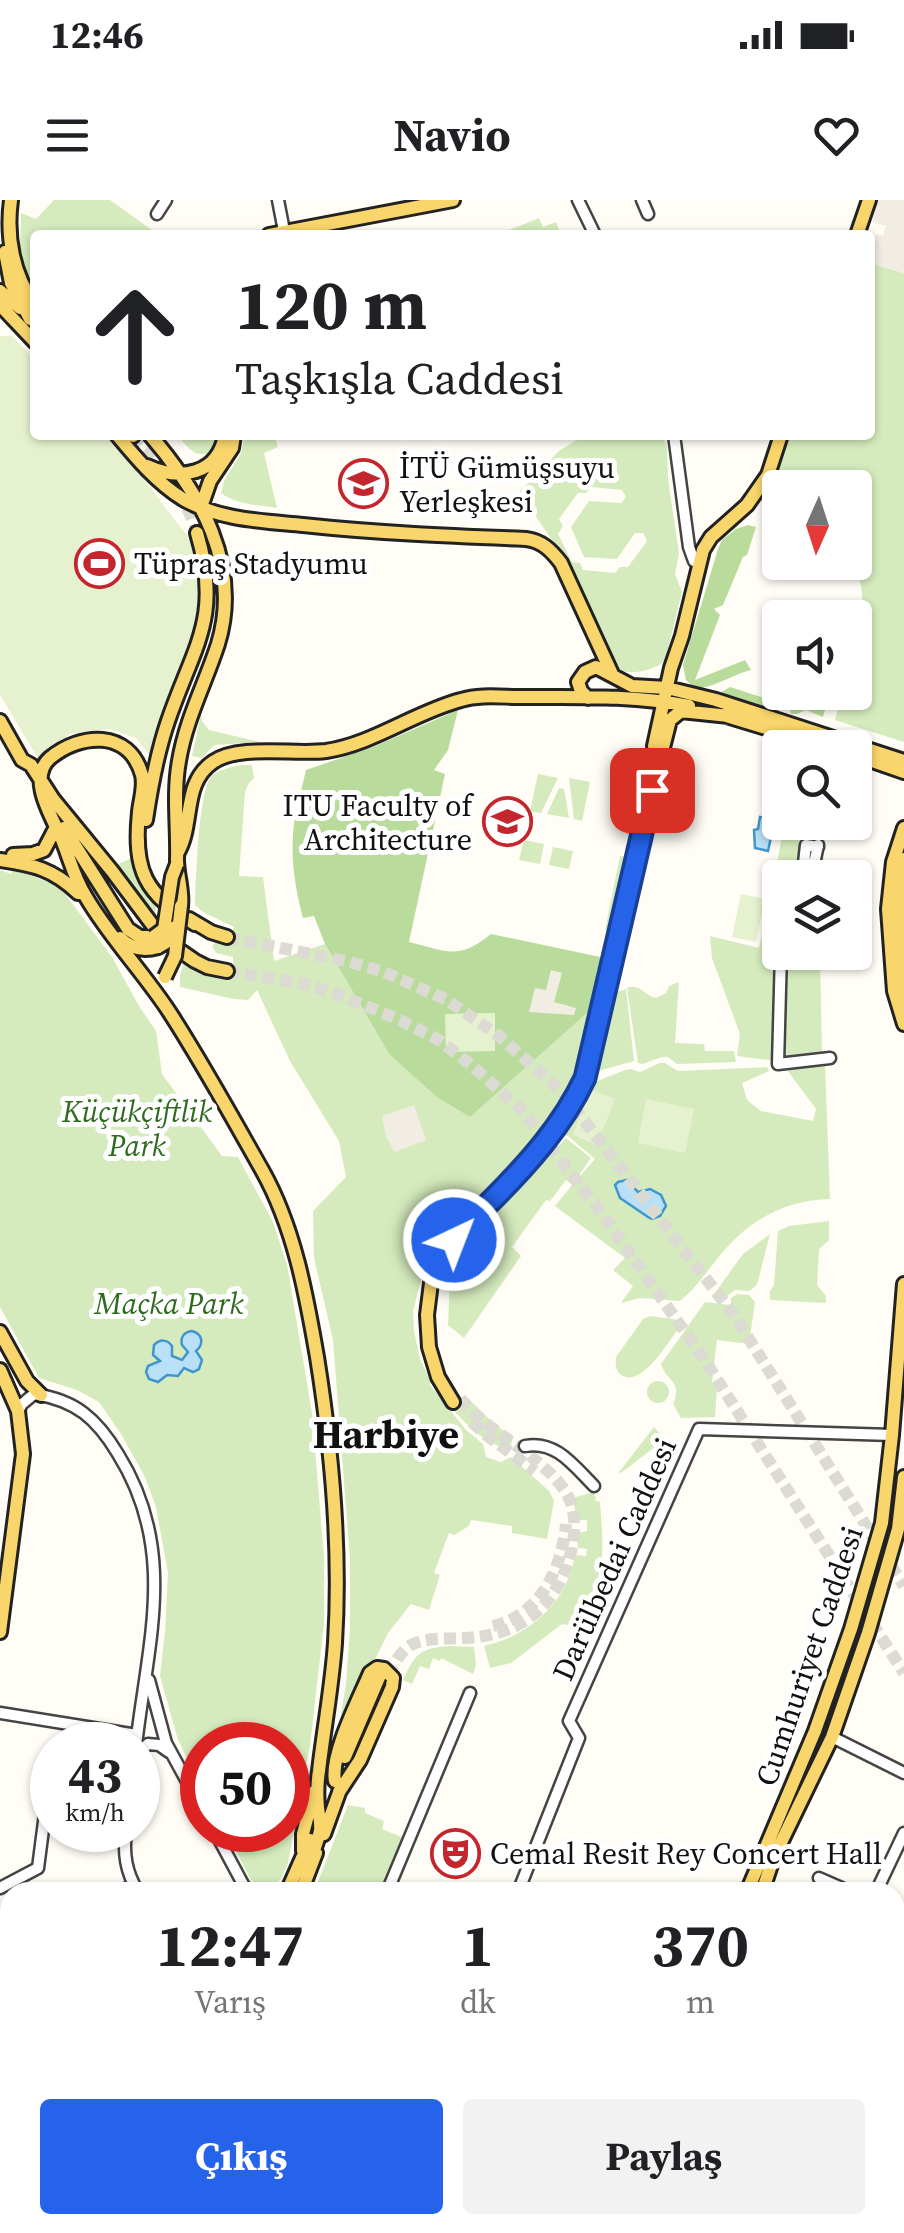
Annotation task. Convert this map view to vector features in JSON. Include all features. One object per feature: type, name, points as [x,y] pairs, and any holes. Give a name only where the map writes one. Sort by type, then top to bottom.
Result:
[{"type":"main road","points":[[9,200],[4,216],[8,270],[30,318]]},
{"type":"main road","points":[[289,230],[449,200]]},
{"type":"main road","points":[[858,230],[868,200]]},
{"type":"main road","points":[[4,216],[12,256],[30,297]]},
{"type":"main road","points":[[0,291],[30,320]]},
{"type":"main road","points":[[0,304],[30,337]]},
{"type":"main road","points":[[122,440],[164,485],[185,500],[223,516],[417,536],[539,542],[561,563],[612,674]]},
{"type":"main road","points":[[154,440],[181,473],[211,527],[220,557],[224,604],[220,634],[191,712],[178,763],[177,858],[182,906],[175,956],[162,990],[168,1010]]},
{"type":"main road","points":[[141,461],[166,473],[203,468],[216,460],[224,440]]},
{"type":"main road","points":[[201,507],[210,481],[233,440]]},
{"type":"main road","points":[[639,842],[640,812],[658,723],[698,563],[711,537],[748,505],[768,475],[779,440]]},
{"type":"main road","points":[[195,924],[162,894],[152,875],[144,837],[163,737],[206,619],[206,574],[196,533]]},
{"type":"main road","points":[[639,687],[662,672],[682,636]]},
{"type":"main road","points":[[682,636],[680,677],[696,694]]},
{"type":"main road","points":[[588,698],[578,687],[582,675],[596,668],[622,682],[775,730]]},
{"type":"main road","points":[[156,942],[164,929],[191,794],[203,771],[217,759],[349,746],[472,697],[629,700],[696,694],[904,760]]},
{"type":"main road","points":[[629,700],[650,710],[658,723]]},
{"type":"main road","points":[[456,1400],[436,1345],[434,1309],[440,1267],[462,1229],[563,1120],[585,1078],[670,720],[681,711],[730,716]]},
{"type":"main road","points":[[753,711],[904,752]]},
{"type":"main road","points":[[0,721],[22,760],[31,765],[52,799],[163,939],[196,961],[227,971]]},
{"type":"main road","points":[[227,937],[195,924],[150,888],[141,864],[137,827],[143,783],[130,754],[120,745],[96,738],[72,744],[45,764],[41,776],[45,801],[77,881],[117,943],[168,1010],[232,1117],[274,1193],[294,1247],[312,1331],[330,1454],[337,1592],[333,1669],[318,1775],[304,1834],[308,1857]]},
{"type":"main road","points":[[872,761],[904,772]]},
{"type":"main road","points":[[881,764],[899,777],[904,788]]},
{"type":"main road","points":[[45,801],[128,929],[156,942]]},
{"type":"main road","points":[[56,827],[44,850],[45,859],[56,874],[88,901]]},
{"type":"main road","points":[[904,828],[893,862],[888,909],[894,992],[904,1024]]},
{"type":"main road","points":[[0,856],[44,850]]},
{"type":"main road","points":[[0,856],[56,874]]},
{"type":"main road","points":[[904,859],[900,887],[904,1024]]},
{"type":"main road","points":[[104,922],[127,944],[142,949],[173,933],[182,906]]},
{"type":"main road","name":"Cumhuriyet Caddesi","points":[[760,1861],[815,1731],[882,1523],[898,1436],[904,1284]]},
{"type":"main road","points":[[0,1332],[37,1395]]},
{"type":"main road","points":[[0,1370],[16,1404],[23,1440],[0,1632]]},
{"type":"main road","name":"Cumhuriyet Caddesi","points":[[763,1882],[832,1738],[902,1516],[904,1477]]},
{"type":"main road","points":[[303,1882],[319,1818],[367,1745],[392,1687],[392,1678],[384,1669],[370,1672],[336,1757],[333,1775],[337,1786]]},
{"type":"main road","points":[[293,1882],[308,1857],[385,1674]]},
{"type":"main road","points":[[318,1775],[319,1818]]},
{"type":"main road","points":[[751,1882],[760,1861]]},
{"type":"main road","points":[[759,1882],[760,1861]]},
{"type":"street","points":[[158,214],[166,200]]},
{"type":"street","points":[[278,200],[284,230]]},
{"type":"street","points":[[578,200],[593,230]]},
{"type":"street","points":[[642,200],[648,214]]},
{"type":"street","points":[[674,440],[689,547],[698,563]]},
{"type":"street","points":[[815,860],[818,846]]},
{"type":"street","points":[[781,970],[778,1064],[830,1058]]},
{"type":"street","points":[[16,1404],[37,1395],[68,1404],[92,1417],[128,1470],[144,1504],[154,1555],[154,1582],[148,1674],[140,1722]]},
{"type":"street","name":"Darülbedai Caddesi","points":[[522,1882],[579,1738],[569,1721],[700,1429],[898,1436]]},
{"type":"street","points":[[525,1446],[541,1444],[554,1450],[594,1486]]},
{"type":"street","points":[[148,1674],[166,1743],[180,1767]]},
{"type":"street","points":[[391,1882],[470,1692]]},
{"type":"street","points":[[0,1713],[46,1722]]},
{"type":"street","points":[[832,1738],[904,1773]]},
{"type":"street","points":[[160,1746],[174,1756]]},
{"type":"street","points":[[881,1882],[904,1833]]},
{"type":"street","points":[[11,1882],[38,1868],[40,1852]]},
{"type":"street","points":[[125,1852],[132,1882]]},
{"type":"street","points":[[226,1852],[242,1882]]},
{"type":"street","points":[[819,1878],[828,1882]]},
{"type":"green space","points":[[54,200],[110,200],[152,230],[30,230],[30,279],[20,257],[21,213],[36,219]]},
{"type":"green space","points":[[539,218],[543,227],[556,222],[559,230],[509,230]]},
{"type":"green space","points":[[875,264],[904,273],[904,742],[835,720],[838,710],[872,710],[872,600],[862,600],[859,580],[872,580],[872,470],[779,470],[787,440],[875,440]]},
{"type":"green space","name":"Tüpraş Stadyumu","points":[[0,336],[12,336],[30,355],[30,440],[111,440],[193,543],[200,563],[200,588],[188,649],[151,757],[136,738],[110,729],[70,734],[39,760],[0,695]]},
{"type":"green space","points":[[182,440],[216,440],[211,452],[192,451]]},
{"type":"green space","points":[[244,440],[276,440],[278,447],[264,453],[277,508],[241,502],[221,493]]},
{"type":"green space","points":[[577,440],[664,440],[679,553],[675,574],[682,592],[665,661],[637,672],[620,671],[608,652],[578,578],[519,492],[559,451]],"holes":[[[591,487],[622,490],[626,497],[621,503],[589,501],[571,527],[584,557],[617,559],[635,533],[643,533],[647,541],[628,567],[620,567],[615,573],[583,570],[580,563],[572,562],[558,534],[563,526],[559,519],[578,493],[586,493]]]},
{"type":"green space","points":[[748,525],[756,527],[747,555],[723,605],[714,609],[720,615],[695,680],[745,660],[751,670],[694,688],[686,680],[683,665],[718,549],[722,540]]},
{"type":"green space","points":[[730,687],[762,697],[762,706],[720,693]]},
{"type":"green space","points":[[458,710],[448,750],[434,770],[445,774],[409,942],[443,951],[461,951],[491,934],[605,958],[596,1005],[470,1117],[437,1097],[389,1054],[325,944],[314,916],[303,918],[293,856],[295,819],[306,770],[373,747]]},
{"type":"green space","points":[[806,710],[825,710],[823,717]]},
{"type":"green space","points":[[201,714],[209,730],[260,742],[214,745],[202,758],[192,756]]},
{"type":"green space","points":[[641,760],[647,761],[632,835],[626,834]]},
{"type":"green space","points":[[252,765],[254,778],[245,792],[239,876],[263,877],[274,961],[325,944],[389,1054],[470,1117],[596,1005],[579,1075],[561,1110],[504,1179],[464,1214],[423,1274],[413,1312],[420,1359],[430,1385],[466,1430],[483,1444],[486,1457],[501,1462],[511,1457],[549,1491],[554,1501],[547,1539],[512,1533],[512,1526],[471,1520],[469,1526],[454,1535],[449,1533],[434,1573],[440,1575],[429,1610],[411,1604],[388,1633],[338,1735],[350,1629],[350,1559],[333,1340],[314,1258],[313,1211],[346,1177],[339,1141],[290,1061],[257,990],[248,1000],[180,987],[185,960],[231,975],[233,972],[233,957],[216,953],[212,946],[218,940],[230,940],[234,927],[195,905],[196,877],[207,785],[219,772]]},
{"type":"green space","points":[[538,774],[558,778],[541,813],[530,811]]},
{"type":"green space","points":[[569,778],[590,782],[582,821],[574,819]]},
{"type":"green space","points":[[559,788],[564,789],[569,818],[547,814]]},
{"type":"green space","points":[[524,840],[544,844],[540,864],[519,860]]},
{"type":"green space","points":[[781,840],[825,840],[824,860],[778,860]]},
{"type":"green space","points":[[553,847],[573,851],[569,869],[549,865]]},
{"type":"green space","points":[[620,856],[627,857],[611,931],[605,930]]},
{"type":"green space","points":[[134,857],[156,902],[155,918],[116,865]]},
{"type":"green space","name":"Maçka Park","points":[[13,868],[60,887],[112,957],[156,1031],[162,1074],[222,1156],[238,1157],[273,1222],[287,1265],[312,1413],[324,1557],[324,1623],[310,1746],[310,1722],[180,1722],[180,1744],[160,1676],[168,1573],[156,1507],[145,1477],[99,1402],[39,1378],[0,1307],[0,870],[11,874]]},
{"type":"green space","points":[[741,894],[762,898],[756,942],[732,937]]},
{"type":"green space","points":[[710,936],[759,948],[762,936],[762,970],[820,970],[822,1053],[768,1060],[737,1056],[740,1034],[712,958]]},
{"type":"green space","points":[[679,982],[675,1043],[704,1044],[705,1051],[734,1051],[736,1062],[677,1064],[662,1057],[638,1063],[627,988],[636,987],[656,998]]},
{"type":"green space","points":[[626,989],[634,1061],[591,1073],[611,994]]},
{"type":"green space","points":[[495,1013],[495,1051],[446,1052],[445,1014]]},
{"type":"green space","points":[[660,1063],[678,1071],[767,1067],[769,1071],[742,1083],[747,1100],[761,1111],[813,1121],[816,1109],[784,1066],[825,1065],[830,1199],[781,1209],[753,1224],[728,1246],[680,1301],[640,1298],[621,1303],[633,1286],[613,1270],[625,1258],[555,1206],[572,1185],[566,1180],[550,1201],[546,1200],[512,1247],[521,1256],[464,1338],[448,1325],[450,1279],[466,1242],[566,1138],[591,1158],[573,1184],[595,1159],[562,1131],[590,1084],[625,1070],[640,1072]]},
{"type":"green space","points":[[590,1089],[615,1099],[597,1145],[573,1135]]},
{"type":"green space","points":[[646,1099],[694,1109],[685,1153],[638,1143]]},
{"type":"green space","points":[[829,1221],[829,1240],[819,1249],[817,1285],[826,1296],[826,1303],[770,1300],[778,1231]]},
{"type":"green space","points":[[770,1234],[757,1285],[749,1291],[735,1290],[725,1298],[712,1297],[743,1254]]},
{"type":"green space","points":[[749,1295],[755,1302],[749,1344],[717,1340],[712,1383],[717,1387],[715,1417],[681,1418],[673,1404],[675,1386],[661,1364],[705,1302],[731,1305],[731,1298]]},
{"type":"green space","points":[[650,1316],[679,1320],[680,1326],[649,1367],[633,1377],[623,1376],[617,1369],[616,1357],[643,1319]]},
{"type":"green space","points":[[658,1381],[666,1384],[666,1400],[658,1403],[650,1400],[647,1392],[650,1384]]},
{"type":"green space","points":[[465,1395],[513,1438],[511,1445],[505,1448],[489,1441],[450,1406]]},
{"type":"green space","points":[[654,1427],[665,1439],[619,1472]]},
{"type":"green space","points":[[594,1492],[600,1502],[602,1553],[590,1595],[568,1625],[562,1624],[511,1663],[490,1668],[484,1646],[516,1634],[544,1614],[564,1588],[575,1555],[586,1556],[587,1549],[578,1548],[577,1533],[587,1531],[587,1520],[578,1520],[572,1498]]},
{"type":"green space","points":[[449,1646],[474,1647],[473,1674],[433,1658],[429,1669],[420,1666],[412,1684],[403,1680],[420,1654]]},
{"type":"green space","points":[[348,1805],[365,1808],[365,1813],[384,1821],[382,1829],[404,1838],[386,1882],[318,1882]]},
{"type":"green space","name":"Maçka Park","points":[[236,1852],[290,1852],[278,1882],[251,1880]]},
{"type":"shaded area","points":[[878,200],[904,200],[904,273],[875,264],[876,235],[883,235],[886,226],[872,222]]},
{"type":"shaded area","points":[[551,970],[562,973],[554,1002],[576,1008],[574,1015],[529,1012],[535,988],[546,990]]},
{"type":"shaded area","points":[[414,1105],[426,1140],[395,1152],[386,1137],[382,1116]]},
{"type":"water","points":[[762,817],[762,840],[770,840],[768,851],[755,848],[754,830]]},
{"type":"water","points":[[627,1180],[638,1192],[650,1189],[661,1195],[666,1206],[660,1216],[652,1219],[620,1198],[615,1185]]},
{"type":"water","points":[[192,1331],[201,1340],[196,1351],[202,1360],[199,1369],[193,1372],[184,1368],[178,1376],[167,1375],[158,1382],[149,1379],[148,1366],[160,1361],[153,1355],[154,1345],[168,1342],[172,1356],[182,1360],[188,1352],[182,1337]]},
{"type":"tunnel","points":[[137,440],[179,493],[197,533]]},
{"type":"tunnel","points":[[227,937],[350,962],[384,972],[447,1000],[499,1036],[562,1092],[734,1315],[904,1586]]},
{"type":"tunnel","points":[[227,971],[306,984],[400,1020],[439,1040],[524,1112],[600,1211],[704,1359],[904,1673]]},
{"type":"tunnel","points":[[388,1675],[400,1654],[417,1642],[485,1636],[504,1631],[535,1613],[558,1585],[572,1547],[574,1517],[563,1488],[539,1463],[459,1398]]},
{"type":"tunnel","points":[[472,1422],[535,1471]]},
{"type":"tunnel","points":[[493,1626],[524,1612],[546,1588],[560,1557],[566,1524]]},
{"type":"place","name":"İTÜ Gümüşsuyu Yerleşkesi","points":[[364,484]]},
{"type":"place","name":"Tüpraş Stadyumu","points":[[99,563]]},
{"type":"place","name":"ITU Faculty of Architecture","points":[[507,822]]},
{"type":"place","name":"Cemal Resit Rey Concert Hall","points":[[455,1853]]},
{"type":"district","name":"Harbiye","points":[[386,1434]]},
{"type":"route","points":[[454,1240],[530,1160],[563,1120],[578,1094],[603,1010],[652,790]]},
{"type":"park label","name":"Küçükçiftlik Park","points":[[137,1128]]}]
